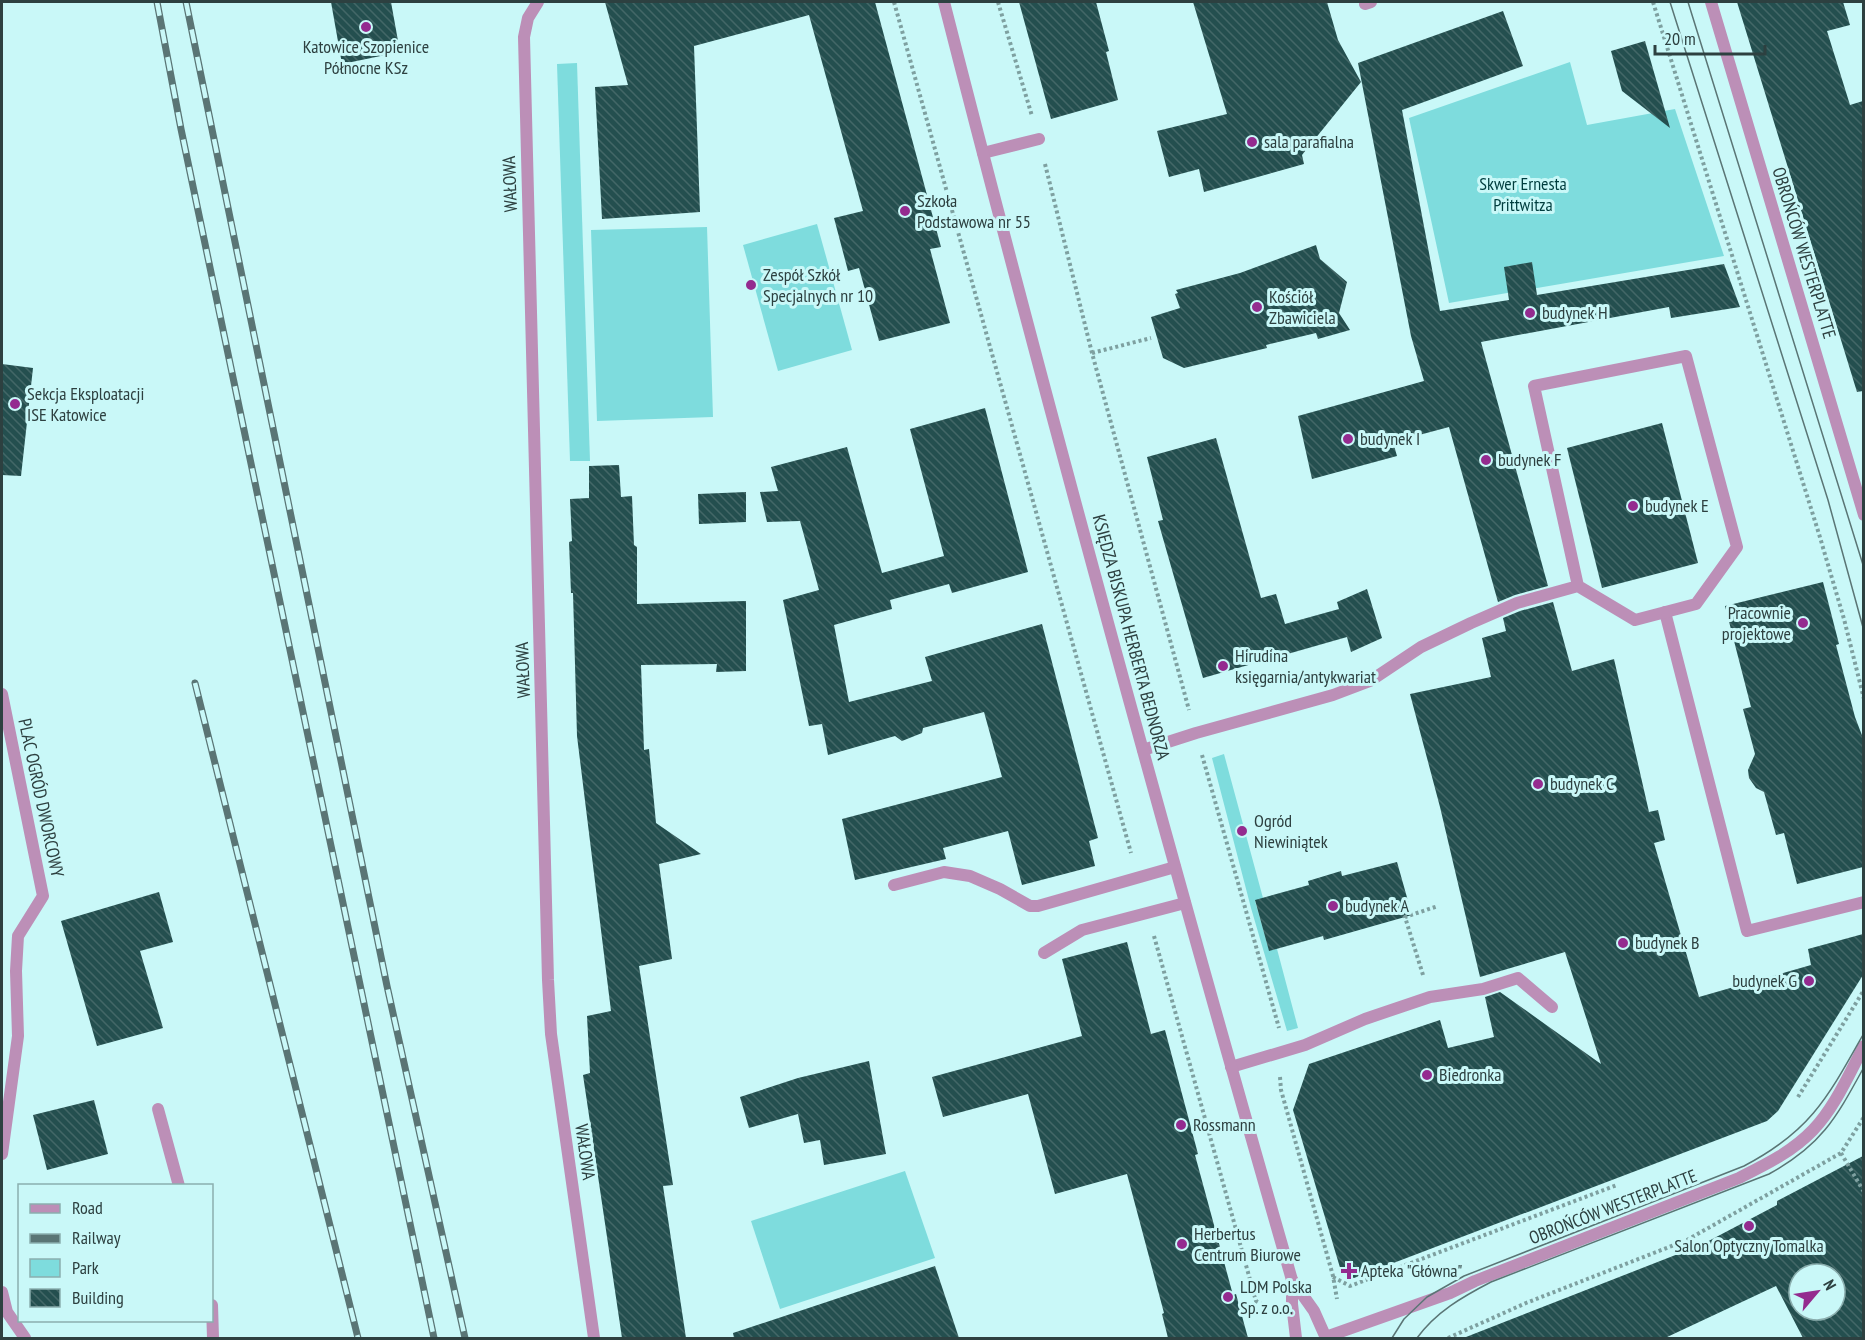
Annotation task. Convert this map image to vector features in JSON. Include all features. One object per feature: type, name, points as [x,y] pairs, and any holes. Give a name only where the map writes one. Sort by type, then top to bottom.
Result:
[{"type":"street","name":"WAŁOWA","points":[[538,2],[528,18],[524,37],[548,980],[552,1045],[594,1338]]},
{"type":"street","name":"KSIĘDZA BISKUPA HERBERTA BEDNORZA","points":[[944,2],[982,153],[1143,750],[1292,1280],[1296,1338]]},
{"type":"street","name":"OBROŃCÓW WESTERPLATTE","points":[[1711,2],[1863,515]]},
{"type":"street","points":[[982,153],[1039,139]]},
{"type":"street","points":[[1143,750],[1333,695],[1370,681],[1421,647],[1471,623],[1516,603],[1578,586],[1635,620],[1696,604],[1737,547],[1686,356],[1534,386],[1578,586]]},
{"type":"street","points":[[1665,612],[1747,932],[1863,902]]},
{"type":"street","name":"PLAC OGRÓD DWORCOWY","points":[[2,694],[43,896],[18,936],[16,971],[18,1036],[2,1154]]},
{"type":"street","points":[[894,885],[944,872],[970,876],[1030,906],[1038,906],[1175,867]]},
{"type":"street","points":[[1044,953],[1082,930],[1185,903]]},
{"type":"street","points":[[1231,1067],[1305,1045],[1365,1018],[1430,998],[1483,989],[1518,978],[1552,1007]]},
{"type":"street","name":"OBROŃCÓW WESTERPLATTE","points":[[1326,1338],[1450,1293],[1475,1281],[1739,1178],[1767,1164],[1793,1148],[1814,1129],[1835,1100],[1863,1046]]},
{"type":"street","points":[[158,1109],[179,1184]]},
{"type":"street","name":"KSIĘDZA BISKUPA HERBERTA BEDNORZA","points":[[1292,1280],[1314,1311],[1326,1338]]},
{"type":"street","points":[[2,1292],[7,1312],[25,1338]]},
{"type":"street","points":[[213,1322],[213,1338]]},
{"type":"path","points":[[894,2],[1138,878]]},
{"type":"path","points":[[998,2],[1039,139],[1092,353],[1196,734],[1279,1024],[1281,1090],[1333,1276],[1350,1286],[1617,1185]]},
{"type":"path","points":[[1653,2],[1819,534],[1844,619],[1863,699]]},
{"type":"path","points":[[1092,353],[1151,338]]},
{"type":"path","points":[[1430,998],[1405,917],[1438,906]]},
{"type":"path","points":[[1147,913],[1256,1301],[1275,1312]]},
{"type":"path","points":[[1798,1097],[1863,990]]},
{"type":"path","points":[[1448,1338],[1526,1303],[1687,1240],[1804,1176],[1841,1153],[1863,1117]]},
{"type":"path","points":[[1841,1153],[1863,1192]]},
{"type":"green space","name":"Skwer Ernesta Prittwitza","points":[[1570,62],[1587,125],[1675,109],[1724,256],[1449,303],[1409,118]]},
{"type":"green space","points":[[577,63],[590,461],[570,461],[557,64]]},
{"type":"green space","points":[[817,224],[852,350],[778,371],[743,245]]},
{"type":"green space","points":[[707,227],[713,417],[597,421],[591,230]]},
{"type":"green space","points":[[1224,754],[1263,898],[1255,901],[1269,950],[1277,949],[1298,1028],[1287,1031],[1251,908],[1212,758]]},
{"type":"green space","points":[[905,1171],[935,1258],[780,1309],[751,1221]]},
{"type":"building","name":"Katowice Szopienice Północne KSz","points":[[331,2],[391,2],[400,52],[342,64]]},
{"type":"building","points":[[605,2],[875,2],[941,247],[930,249],[950,323],[879,341],[859,268],[848,271],[834,218],[863,211],[809,15],[694,46],[700,212],[602,219],[595,87],[628,85]]},
{"type":"building","points":[[1019,2],[1096,2],[1109,51],[1106,52],[1118,100],[1051,119]]},
{"type":"building","points":[[1193,2],[1327,2],[1338,40],[1361,82],[1302,155],[1304,164],[1204,192],[1199,169],[1169,177],[1157,131],[1227,114]]},
{"type":"building","points":[[1737,2],[1843,2],[1850,25],[1827,31],[1850,105],[1863,101],[1863,391],[1857,392]]},
{"type":"building","points":[[1503,11],[1523,66],[1402,110],[1440,311],[1509,300],[1504,267],[1532,262],[1537,295],[1724,264],[1740,307],[1671,318],[1669,307],[1481,342],[1548,586],[1498,602],[1449,427],[1393,442],[1397,456],[1312,479],[1298,416],[1424,381],[1411,336],[1358,63]]},
{"type":"building","points":[[1645,41],[1670,128],[1622,91],[1611,51]]},
{"type":"building","name":"Kościół Zbawiciela","points":[[1316,245],[1320,259],[1347,282],[1339,313],[1350,330],[1318,339],[1316,333],[1266,345],[1267,348],[1184,368],[1163,358],[1151,317],[1180,308],[1175,294],[1178,293],[1176,290],[1240,273]]},
{"type":"building","name":"Sekcja Eksploatacji ISE Katowice","points":[[2,364],[33,368],[21,476],[2,475]]},
{"type":"building","points":[[985,408],[1028,572],[952,593],[949,584],[890,600],[892,609],[834,625],[849,702],[932,681],[925,657],[1042,624],[1098,838],[1089,841],[1095,866],[1022,885],[1008,831],[943,848],[946,859],[855,880],[842,819],[1002,777],[984,712],[923,728],[922,733],[902,741],[895,736],[828,755],[822,724],[809,726],[783,600],[819,590],[800,521],[767,522],[760,492],[778,491],[771,467],[847,447],[882,573],[944,556],[910,429]]},
{"type":"building","name":"budynek E","points":[[1662,423],[1698,563],[1602,588],[1567,448]]},
{"type":"building","points":[[1216,438],[1261,598],[1276,594],[1285,624],[1339,609],[1337,602],[1367,589],[1382,638],[1351,652],[1347,637],[1203,678],[1158,521],[1163,520],[1147,457]]},
{"type":"building","points":[[619,465],[621,497],[632,496],[634,545],[637,547],[637,604],[746,601],[746,671],[716,672],[717,664],[641,665],[644,750],[649,749],[656,823],[701,854],[659,864],[672,959],[639,966],[673,1185],[663,1186],[686,1338],[622,1338],[583,1075],[590,1073],[587,1016],[611,1011],[577,736],[573,593],[571,593],[569,542],[572,541],[570,499],[589,498],[589,466]]},
{"type":"building","points":[[746,492],[746,522],[699,524],[698,494]]},
{"type":"building","points":[[1823,582],[1839,644],[1836,645],[1855,717],[1863,738],[1863,867],[1797,884],[1784,833],[1776,835],[1764,792],[1756,788],[1749,778],[1748,770],[1755,754],[1743,709],[1751,707],[1725,606]]},
{"type":"building","points":[[1553,602],[1572,671],[1614,659],[1649,812],[1658,810],[1665,840],[1654,843],[1699,997],[1811,965],[1808,949],[1863,934],[1863,975],[1778,1111],[1767,1121],[1354,1278],[1341,1271],[1293,1110],[1309,1064],[1440,1020],[1448,1048],[1494,1037],[1485,997],[1500,992],[1601,1064],[1565,952],[1480,977],[1440,807],[1410,694],[1491,677],[1482,638],[1506,631],[1503,618]]},
{"type":"building","name":"budynek A","points":[[1397,862],[1412,915],[1324,940],[1323,936],[1269,951],[1255,900],[1309,885],[1308,881],[1341,871],[1342,876]]},
{"type":"building","points":[[159,892],[173,942],[140,951],[163,1028],[97,1046],[61,921]]},
{"type":"building","points":[[1127,942],[1151,1034],[1165,1030],[1198,1154],[1195,1155],[1233,1295],[1236,1294],[1248,1338],[1168,1338],[1162,1314],[1164,1313],[1127,1174],[1055,1194],[1028,1094],[943,1117],[932,1077],[1082,1036],[1062,959]]},
{"type":"building","points":[[869,1061],[886,1154],[824,1165],[820,1140],[804,1143],[798,1114],[749,1128],[740,1097],[798,1078]]},
{"type":"building","points":[[94,1100],[108,1154],[47,1170],[33,1115]]},
{"type":"building","points":[[1863,1156],[1863,1338],[1803,1338],[1795,1322],[1847,1322],[1847,1262],[1787,1262],[1787,1307],[1776,1286],[1665,1338],[1466,1337],[1701,1245],[1777,1205],[1777,1201]]},
{"type":"building","points":[[935,1266],[959,1338],[734,1338],[733,1333]]},
{"type":"tram line","points":[[1670,2],[1828,500],[1864,631]]},
{"type":"tram line","points":[[1688,2],[1864,568]]},
{"type":"tram line","points":[[1392,1338],[1404,1319],[1427,1297],[1464,1276],[1744,1166],[1767,1153],[1802,1125],[1816,1110],[1864,1033]]},
{"type":"tram line","points":[[1417,1338],[1432,1320],[1450,1306],[1491,1282],[1769,1174],[1802,1152],[1826,1129],[1864,1067]]},
{"type":"railway","points":[[157,2],[181,129],[434,1338]]},
{"type":"railway","points":[[186,2],[387,986],[465,1338]]},
{"type":"railway","points":[[195,683],[358,1338]]},
{"type":"place","name":"Katowice Szopienice Północne KSz","points":[[366,27]]},
{"type":"place","name":"sala parafialna","points":[[1252,142]]},
{"type":"place","name":"Szkoła Podstawowa nr 55","points":[[905,211]]},
{"type":"place","name":"Zespół Szkół Specjalnych nr 10","points":[[751,285]]},
{"type":"place","name":"Kościół Zbawiciela","points":[[1257,307]]},
{"type":"place","name":"budynek H","points":[[1530,313]]},
{"type":"place","name":"Sekcja Eksploatacji ISE Katowice","points":[[15,404]]},
{"type":"place","name":"budynek I","points":[[1348,439]]},
{"type":"place","name":"budynek F","points":[[1486,460]]},
{"type":"place","name":"budynek E","points":[[1633,506]]},
{"type":"place","name":"Pracownie projektowe","points":[[1803,623]]},
{"type":"place","name":"Hirudina księgarnia/antykwariat","points":[[1223,666]]},
{"type":"place","name":"budynek C","points":[[1538,784]]},
{"type":"place","name":"Ogród Niewiniątek","points":[[1242,831]]},
{"type":"place","name":"budynek A","points":[[1333,906]]},
{"type":"place","name":"budynek B","points":[[1623,943]]},
{"type":"place","name":"budynek G","points":[[1809,981]]},
{"type":"place","name":"Biedronka","points":[[1427,1075]]},
{"type":"place","name":"Rossmann","points":[[1181,1125]]},
{"type":"place","name":"Salon Optyczny Tomalka","points":[[1749,1226]]},
{"type":"place","name":"Herbertus Centrum Biurowe","points":[[1182,1244]]},
{"type":"place","name":"Apteka \"Główna\"","points":[[1349,1271]]},
{"type":"place","name":"LDM Polska Sp. z o.o.","points":[[1228,1297]]}]
